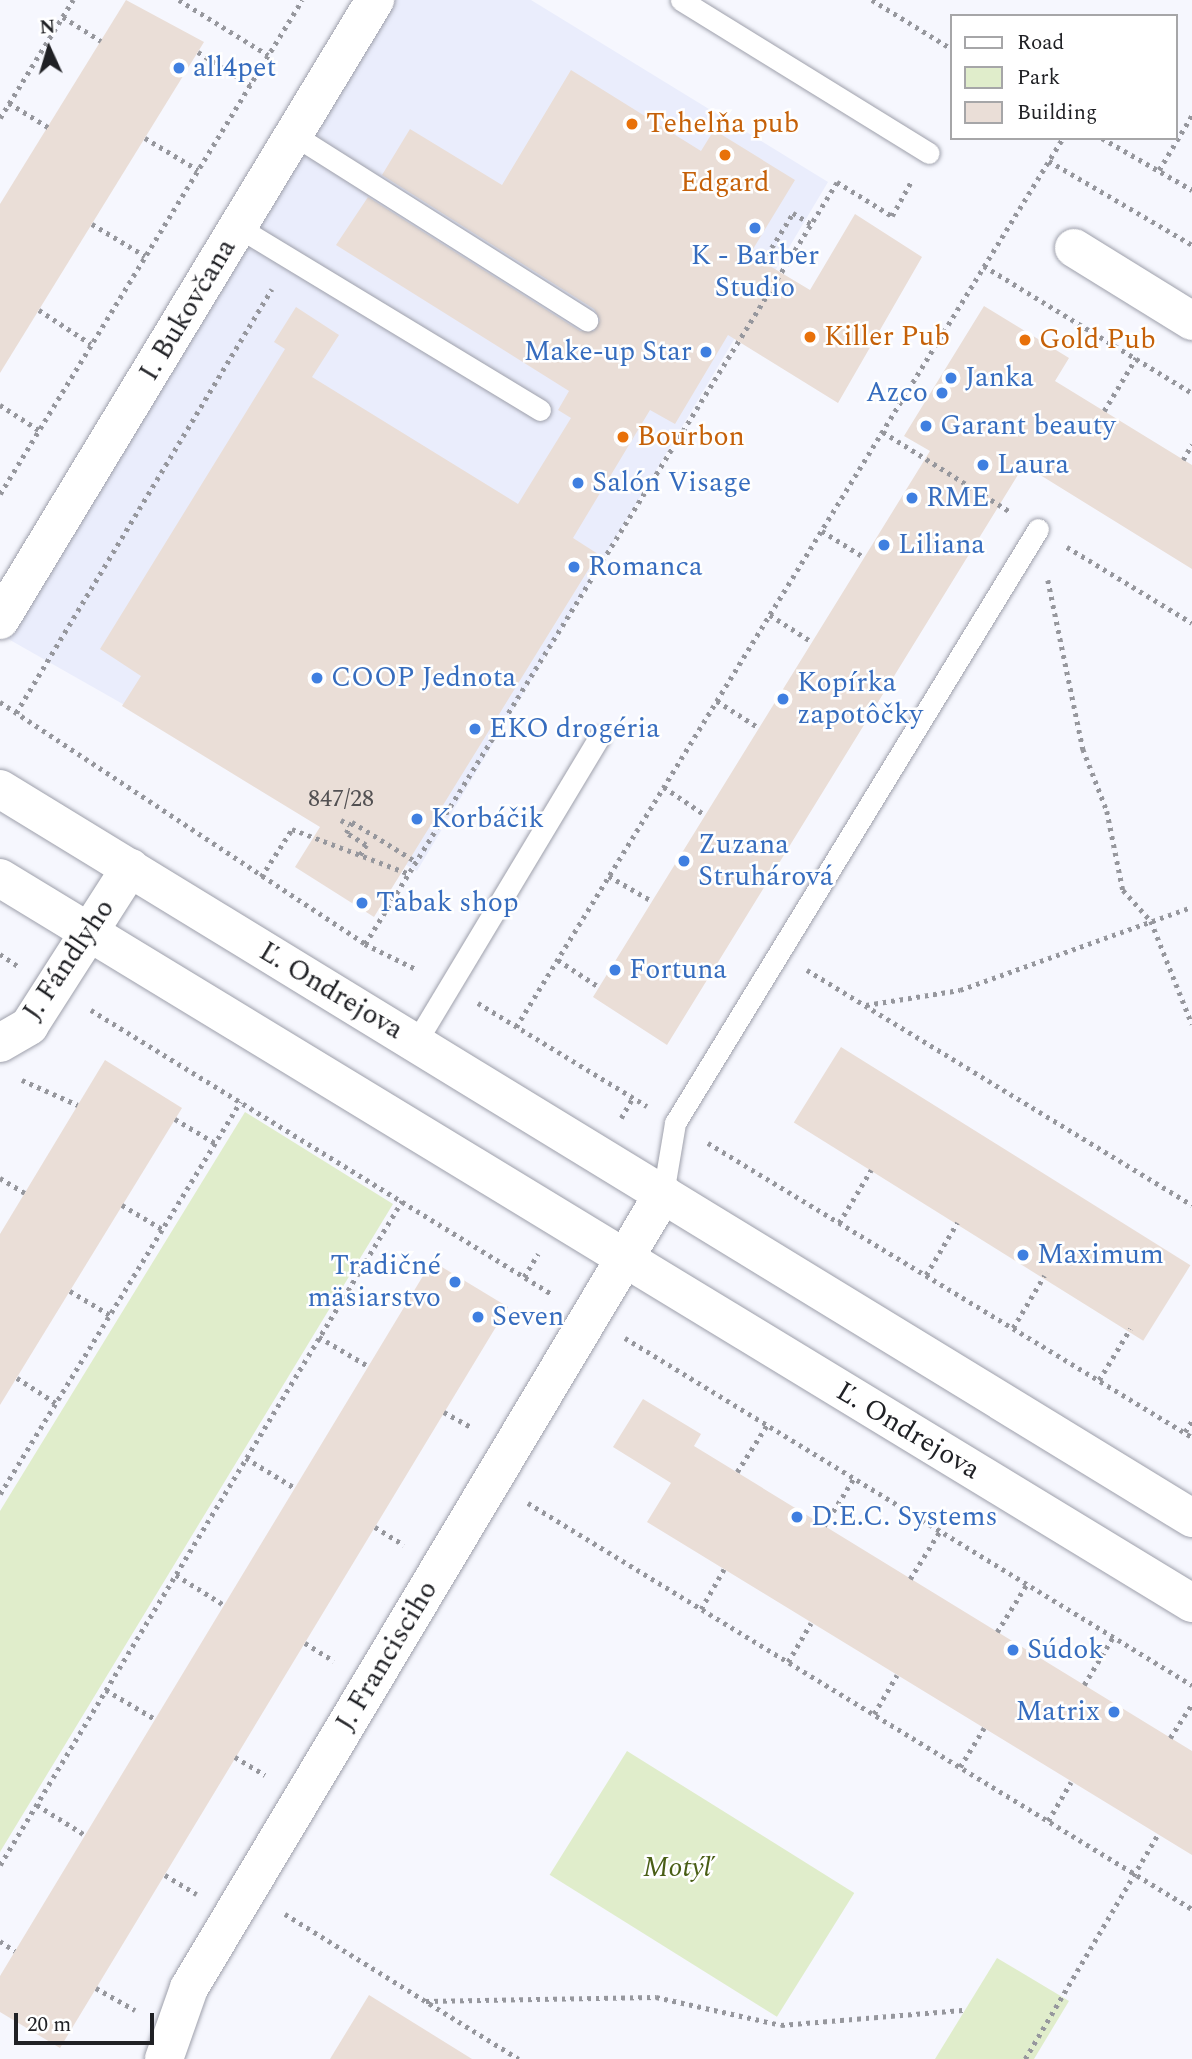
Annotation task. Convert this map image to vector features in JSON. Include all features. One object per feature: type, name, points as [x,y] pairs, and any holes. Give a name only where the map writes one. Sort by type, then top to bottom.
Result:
[{"type":"street","name":"I. Bukovčana","points":[[0,620],[375,0]]},
{"type":"street","points":[[1074,248],[1192,321]]},
{"type":"street","name":"Ľ. Ondrejova","points":[[0,789],[1192,1518]]},
{"type":"street","name":"J. Fándlyho","points":[[0,1043],[29,1026],[130,868]]},
{"type":"street","name":"Ľ. Ondrejova","points":[[0,877],[1192,1603]]},
{"type":"street","points":[[624,1259],[663,1194]]},
{"type":"street","name":"J. Francisciho","points":[[164,2059],[189,1988],[624,1259]]},
{"type":"lane","points":[[681,0],[929,153]]},
{"type":"lane","points":[[294,135],[587,320]]},
{"type":"lane","points":[[238,227],[540,410]]},
{"type":"lane","points":[[663,1194],[675,1123],[1038,529]]},
{"type":"lane","points":[[416,1042],[599,738]]},
{"type":"path","points":[[0,118],[73,0]]},
{"type":"path","points":[[179,0],[268,55]]},
{"type":"path","points":[[0,494],[302,0]]},
{"type":"path","points":[[872,0],[950,48]]},
{"type":"path","points":[[63,17],[101,41]]},
{"type":"path","points":[[198,52],[250,85]]},
{"type":"path","points":[[9,103],[48,127]]},
{"type":"path","points":[[1178,138],[1192,115]]},
{"type":"path","points":[[145,138],[198,170]]},
{"type":"path","points":[[516,1027],[1062,140]]},
{"type":"path","points":[[1106,140],[1192,190]]},
{"type":"path","points":[[1159,170],[1177,140]]},
{"type":"path","points":[[365,944],[837,182],[892,216],[929,153]]},
{"type":"path","points":[[1049,161],[1192,246]]},
{"type":"path","points":[[767,255],[793,213],[811,224]]},
{"type":"path","points":[[92,224],[145,256]]},
{"type":"path","points":[[16,713],[290,258]]},
{"type":"path","points":[[985,266],[1192,393]]},
{"type":"path","points":[[39,310],[91,344]]},
{"type":"path","points":[[1104,411],[1136,358]]},
{"type":"path","points":[[0,405],[39,430]]},
{"type":"path","points":[[1183,460],[1192,444]]},
{"type":"path","points":[[1038,529],[1083,749],[1107,811],[1124,890],[1151,921],[1192,1024]]},
{"type":"path","points":[[821,531],[864,557]]},
{"type":"path","points":[[770,615],[812,642]]},
{"type":"path","points":[[717,701],[759,728]]},
{"type":"path","points":[[0,702],[365,944],[450,986],[1192,1437]]},
{"type":"path","points":[[664,787],[705,815]]},
{"type":"path","points":[[341,820],[415,861]]},
{"type":"path","points":[[350,825],[346,833],[366,845],[360,855]]},
{"type":"path","points":[[261,877],[292,830],[407,873]]},
{"type":"path","points":[[610,876],[652,901]]},
{"type":"path","points":[[865,1006],[960,990],[1192,907]]},
{"type":"path","points":[[779,953],[1192,1205]]},
{"type":"path","points":[[558,960],[599,987]]},
{"type":"path","points":[[53,1090],[78,1105]]},
{"type":"path","points":[[1,1490],[240,1102]]},
{"type":"path","points":[[175,1119],[215,1143]]},
{"type":"path","points":[[839,1223],[871,1170]]},
{"type":"path","points":[[0,1178],[25,1193]]},
{"type":"path","points":[[0,1865],[402,1201]]},
{"type":"path","points":[[122,1205],[162,1229]]},
{"type":"path","points":[[926,1275],[957,1223]]},
{"type":"path","points":[[1013,1328],[1044,1276]]},
{"type":"path","points":[[70,1290],[110,1315]]},
{"type":"path","points":[[1099,1380],[1130,1329]]},
{"type":"path","points":[[319,1337],[368,1366]]},
{"type":"path","points":[[16,1378],[56,1403]]},
{"type":"path","points":[[444,1412],[469,1426]]},
{"type":"path","points":[[1185,1433],[1192,1421]]},
{"type":"path","points":[[737,1472],[767,1425]]},
{"type":"path","points":[[246,1458],[295,1488]]},
{"type":"path","points":[[824,1526],[854,1478]]},
{"type":"path","points":[[491,1480],[1192,1909]]},
{"type":"path","points":[[374,1527],[398,1541]]},
{"type":"path","points":[[910,1579],[940,1531]]},
{"type":"path","points":[[701,1609],[724,1569]]},
{"type":"path","points":[[176,1575],[224,1605]]},
{"type":"path","points":[[998,1632],[1027,1584]]},
{"type":"path","points":[[788,1662],[811,1623]]},
{"type":"path","points":[[1084,1685],[1113,1637]]},
{"type":"path","points":[[305,1643],[327,1657]]},
{"type":"path","points":[[874,1714],[897,1675]]},
{"type":"path","points":[[106,1690],[155,1719]]},
{"type":"path","points":[[1170,1738],[1192,1704]]},
{"type":"path","points":[[960,1768],[984,1728]]},
{"type":"path","points":[[235,1757],[258,1771]]},
{"type":"path","points":[[1048,1821],[1071,1782]]},
{"type":"path","points":[[37,1805],[85,1835]]},
{"type":"path","points":[[1025,2059],[1136,1874],[1157,1834]]},
{"type":"path","points":[[165,1875],[189,1889]]},
{"type":"path","points":[[247,1890],[519,2059]]},
{"type":"path","points":[[0,1941],[15,1951]]},
{"type":"path","points":[[96,1988],[120,2001]]},
{"type":"path","points":[[426,2001],[656,1997],[781,2025],[965,2010]]},
{"type":"shaded area","points":[[395,0],[531,0],[828,182],[417,871],[3,636]]},
{"type":"green space","points":[[245,1112],[393,1204],[0,1852],[0,1511]]},
{"type":"green space","name":"Motýľ","points":[[627,1751],[854,1893],[777,2017],[550,1875]]},
{"type":"green space","points":[[997,1958],[1069,2001],[1034,2059],[935,2059]]},
{"type":"building","points":[[126,0],[204,42],[0,373],[0,204]]},
{"type":"building","points":[[571,70],[701,151],[714,130],[795,180],[750,254],[810,290],[855,214],[922,257],[838,403],[728,335],[675,424],[650,410],[573,538],[598,554],[374,917],[295,867],[320,827],[122,706],[141,676],[100,649],[285,349],[274,342],[296,307],[339,335],[312,377],[518,504],[571,418],[558,410],[569,391],[336,245],[368,197],[580,331],[594,331],[600,320],[594,309],[382,175],[410,129],[502,185]]},
{"type":"building","points":[[984,306],[1069,358],[1055,381],[1192,465],[1192,569],[1024,465],[667,1045],[593,997],[930,451],[904,436]]},
{"type":"building","points":[[841,1047],[1190,1265],[1143,1341],[794,1122]]},
{"type":"building","points":[[105,1060],[182,1108],[0,1405],[0,1234]]},
{"type":"building","points":[[432,1261],[508,1307],[60,2048],[0,2012],[0,1976]]},
{"type":"building","points":[[643,1399],[701,1434],[694,1446],[1192,1751],[1192,1855],[647,1522],[671,1483],[613,1447]]},
{"type":"building","points":[[369,1995],[472,2059],[330,2059]]},
{"type":"place","name":"all4pet","points":[[179,68]]},
{"type":"place","name":"Tehelňa pub","points":[[632,124]]},
{"type":"place","name":"Edgard","points":[[725,155]]},
{"type":"place","name":"K - Barber Studio","points":[[755,228]]},
{"type":"place","name":"Killer Pub","points":[[810,337]]},
{"type":"place","name":"Gold Pub","points":[[1025,340]]},
{"type":"place","name":"Make-up Star","points":[[706,352]]},
{"type":"place","name":"Janka","points":[[951,378]]},
{"type":"place","name":"Azco","points":[[942,393]]},
{"type":"place","name":"Garant beauty","points":[[926,426]]},
{"type":"place","name":"Bourbon","points":[[623,437]]},
{"type":"place","name":"Laura","points":[[983,465]]},
{"type":"place","name":"Salón Visage","points":[[578,483]]},
{"type":"place","name":"RME","points":[[912,498]]},
{"type":"place","name":"Liliana","points":[[884,545]]},
{"type":"place","name":"Romanca","points":[[574,567]]},
{"type":"place","name":"COOP Jednota","points":[[317,678]]},
{"type":"place","name":"Kopírka zapotôčky","points":[[783,699]]},
{"type":"place","name":"EKO drogéria","points":[[475,729]]},
{"type":"place","name":"Korbáčik","points":[[417,819]]},
{"type":"place","name":"Zuzana Struhárová","points":[[684,861]]},
{"type":"place","name":"Tabak shop","points":[[362,903]]},
{"type":"place","name":"Fortuna","points":[[615,970]]},
{"type":"place","name":"Maximum","points":[[1023,1255]]},
{"type":"place","name":"Tradičné mäsiarstvo","points":[[455,1282]]},
{"type":"place","name":"Seven","points":[[478,1317]]},
{"type":"place","name":"D.E.C. Systems","points":[[797,1517]]},
{"type":"place","name":"Súdok","points":[[1013,1650]]},
{"type":"place","name":"Matrix","points":[[1114,1712]]}]
